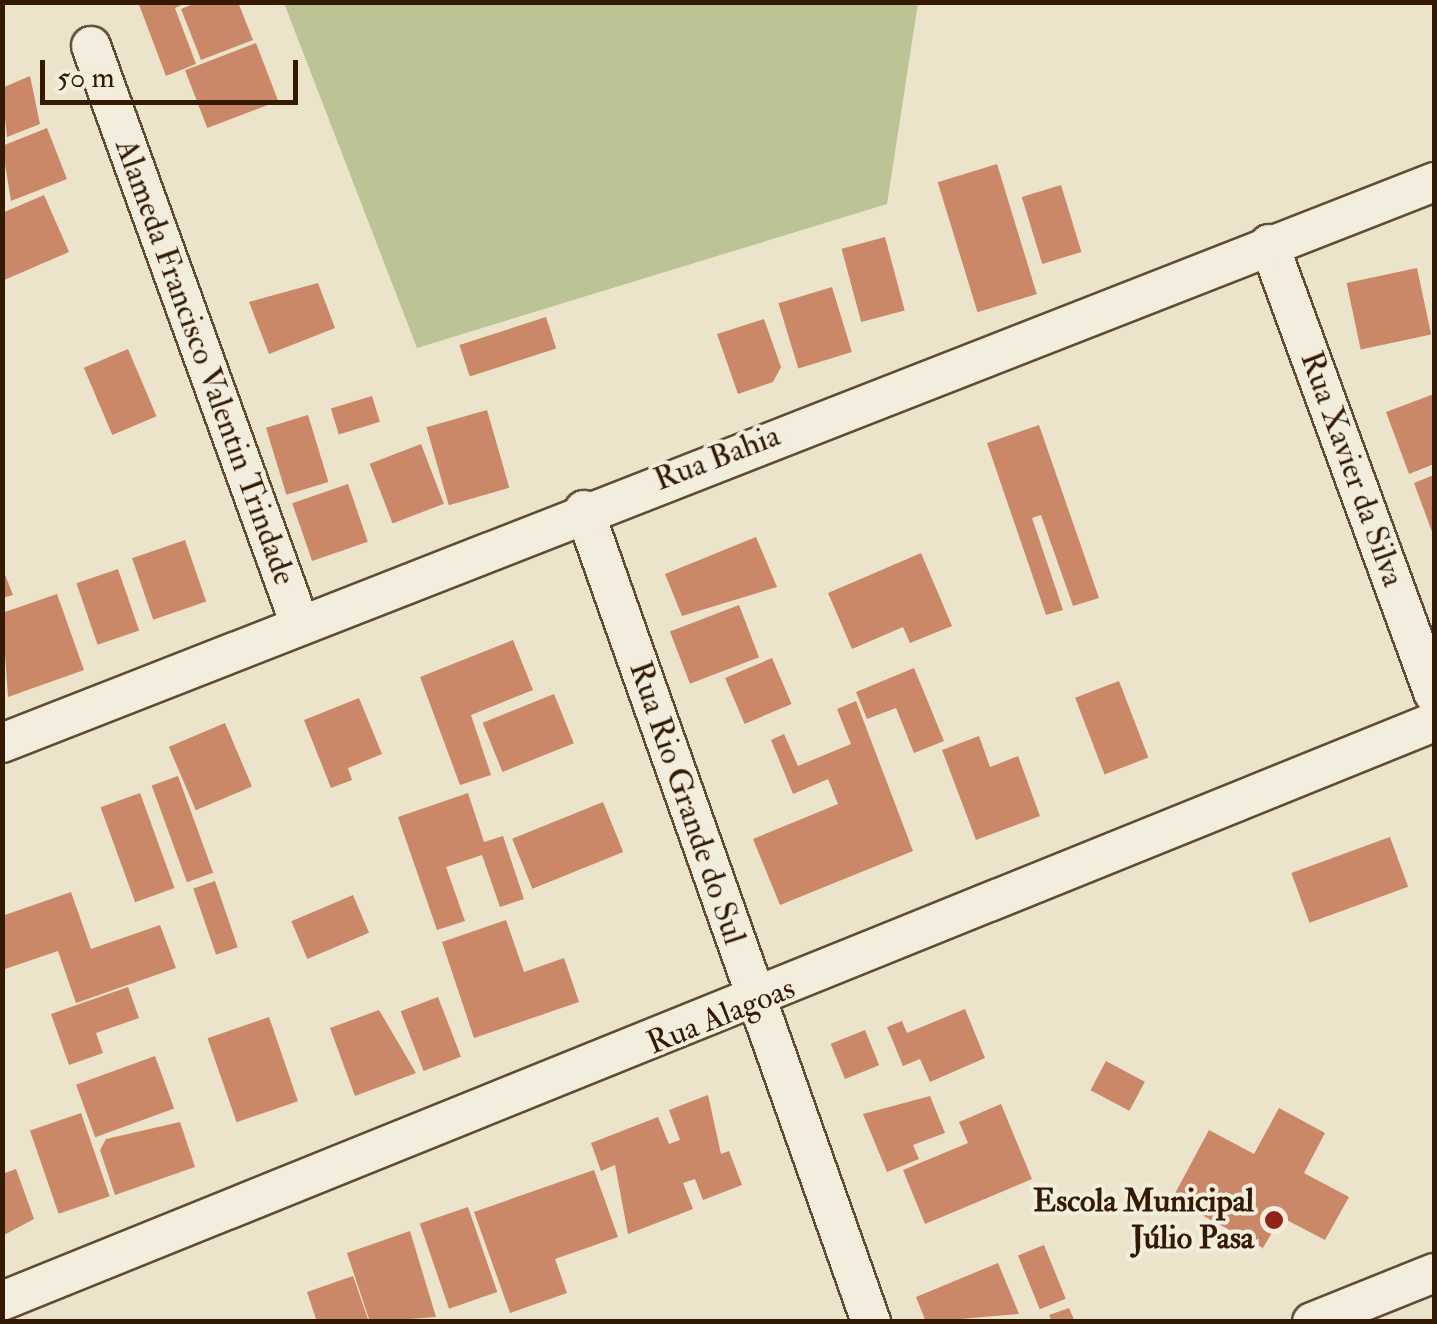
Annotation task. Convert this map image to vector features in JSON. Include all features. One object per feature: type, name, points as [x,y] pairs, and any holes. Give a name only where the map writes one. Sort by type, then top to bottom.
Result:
[{"type":"street","name":"Alameda Francisco Valentin Trindade","points":[[91,46],[299,622]]},
{"type":"street","name":"Rua Bahia","points":[[2,743],[584,510],[1434,182]]},
{"type":"street","name":"Rua Xavier da Silva","points":[[1269,244],[1434,694]]},
{"type":"street","name":"Rua Rio Grande do Sul","points":[[584,510],[871,1322]]},
{"type":"street","name":"Rua Alagoas","points":[[2,1300],[758,1002],[1434,722]]},
{"type":"street","points":[[1312,1322],[1434,1273]]},
{"type":"green space","points":[[284,3],[918,3],[887,204],[417,348]]},
{"type":"building","points":[[138,2],[188,2],[175,8],[196,64],[166,76]]},
{"type":"building","points":[[198,2],[238,2],[253,40],[201,60],[181,9]]},
{"type":"building","points":[[256,43],[278,101],[207,128],[185,70]]},
{"type":"building","points":[[30,76],[40,124],[7,137],[2,88]]},
{"type":"building","points":[[47,128],[67,179],[11,201],[2,146]]},
{"type":"building","points":[[997,164],[1037,294],[977,312],[938,182]]},
{"type":"building","points":[[1061,185],[1081,252],[1042,264],[1022,197]]},
{"type":"building","points":[[44,195],[69,252],[2,281],[2,213]]},
{"type":"building","points":[[885,237],[905,310],[861,322],[842,249]]},
{"type":"building","points":[[1417,268],[1431,335],[1361,349],[1347,283]]},
{"type":"building","points":[[318,283],[335,328],[269,354],[249,302]]},
{"type":"building","points":[[832,287],[852,352],[798,368],[778,303]]},
{"type":"building","points":[[546,317],[556,348],[470,377],[459,345]]},
{"type":"building","points":[[764,319],[781,367],[773,382],[738,394],[717,334]]},
{"type":"building","points":[[128,349],[157,416],[112,435],[84,368]]},
{"type":"building","points":[[1434,394],[1434,464],[1409,474],[1386,412]]},
{"type":"building","points":[[372,396],[380,422],[339,434],[331,409]]},
{"type":"building","points":[[487,410],[509,488],[449,505],[426,427]]},
{"type":"building","points":[[308,415],[328,482],[286,495],[266,428]]},
{"type":"building","points":[[1039,425],[1099,598],[1073,606],[1041,515],[1032,518],[1063,610],[1046,615],[987,443]]},
{"type":"building","points":[[421,444],[444,504],[393,523],[370,464]]},
{"type":"building","points":[[1434,475],[1434,537],[1414,483]]},
{"type":"building","points":[[348,484],[368,542],[312,561],[292,503]]},
{"type":"building","points":[[756,537],[777,587],[682,616],[665,574]]},
{"type":"building","points":[[185,540],[206,601],[153,620],[132,558]]},
{"type":"building","points":[[921,553],[952,626],[910,643],[903,627],[852,649],[828,593]]},
{"type":"building","points":[[2,567],[13,595],[2,598]]},
{"type":"building","points":[[118,569],[139,630],[98,645],[76,583]]},
{"type":"building","points":[[57,594],[84,670],[8,697],[2,613]]},
{"type":"building","points":[[739,605],[759,657],[690,684],[670,632]]},
{"type":"building","points":[[513,640],[533,690],[471,715],[491,775],[460,785],[420,677]]},
{"type":"building","points":[[772,658],[792,704],[745,724],[725,678]]},
{"type":"building","points":[[914,668],[944,741],[914,753],[896,708],[867,719],[856,692]]},
{"type":"building","points":[[1119,681],[1148,758],[1105,774],[1075,698]]},
{"type":"building","points":[[554,694],[574,743],[502,772],[483,723]]},
{"type":"building","points":[[359,698],[382,754],[348,768],[352,780],[331,788],[304,720]]},
{"type":"building","points":[[856,701],[913,851],[780,905],[753,839],[838,804],[828,779],[793,794],[771,740],[784,734],[798,766],[851,744],[837,709]]},
{"type":"building","points":[[225,723],[252,787],[196,810],[169,747]]},
{"type":"building","points":[[979,736],[990,767],[1018,756],[1040,816],[976,840],[942,750]]},
{"type":"building","points":[[178,776],[213,873],[187,882],[152,786]]},
{"type":"building","points":[[140,793],[175,888],[135,902],[101,807]]},
{"type":"building","points":[[468,793],[484,842],[503,836],[524,899],[500,907],[482,855],[446,867],[465,921],[437,930],[398,817]]},
{"type":"building","points":[[603,802],[623,852],[532,889],[512,839]]},
{"type":"building","points":[[1390,837],[1408,887],[1309,923],[1291,873]]},
{"type":"building","points":[[215,881],[238,947],[216,955],[193,888]]},
{"type":"building","points":[[71,892],[91,949],[160,925],[176,968],[76,1003],[58,951],[2,970],[2,916]]},
{"type":"building","points":[[353,895],[369,933],[307,959],[291,921]]},
{"type":"building","points":[[506,920],[524,972],[564,958],[579,1002],[474,1038],[442,942]]},
{"type":"building","points":[[128,987],[139,1018],[96,1033],[103,1053],[69,1065],[51,1014]]},
{"type":"building","points":[[438,997],[461,1057],[424,1071],[401,1011]]},
{"type":"building","points":[[965,1009],[985,1058],[930,1082],[920,1059],[903,1066],[887,1027],[902,1021],[907,1033]]},
{"type":"building","points":[[379,1010],[416,1073],[355,1096],[330,1028]]},
{"type":"building","points":[[269,1017],[298,1101],[237,1122],[208,1038]]},
{"type":"building","points":[[865,1030],[879,1065],[845,1079],[831,1044]]},
{"type":"building","points":[[155,1056],[174,1109],[95,1137],[76,1085]]},
{"type":"building","points":[[1106,1061],[1145,1082],[1129,1111],[1091,1090]]},
{"type":"building","points":[[708,1095],[721,1154],[729,1151],[742,1185],[703,1200],[695,1179],[683,1183],[693,1209],[628,1234],[615,1165],[601,1171],[591,1143],[658,1117],[669,1144],[680,1140],[669,1110]]},
{"type":"building","points":[[930,1096],[945,1133],[913,1145],[919,1159],[887,1172],[863,1114]]},
{"type":"building","points":[[1001,1104],[1032,1179],[925,1224],[903,1170],[968,1143],[959,1122]]},
{"type":"building","points":[[1279,1108],[1325,1133],[1304,1173],[1349,1197],[1325,1240],[1281,1217],[1263,1248],[1172,1199],[1209,1130],[1254,1154]]},
{"type":"building","points":[[81,1113],[110,1196],[59,1214],[30,1131]]},
{"type":"building","points":[[180,1122],[195,1167],[115,1195],[100,1150],[106,1139]]},
{"type":"building","points":[[16,1169],[34,1219],[2,1236],[2,1174]]},
{"type":"building","points":[[594,1170],[618,1237],[555,1259],[567,1293],[510,1313],[474,1212]]},
{"type":"building","points":[[468,1207],[497,1292],[449,1309],[420,1224]]},
{"type":"building","points":[[410,1231],[436,1317],[370,1322],[347,1253]]},
{"type":"building","points":[[1044,1245],[1066,1299],[1040,1309],[1018,1255]]},
{"type":"building","points":[[998,1263],[1019,1314],[926,1322],[916,1297]]},
{"type":"building","points":[[353,1276],[369,1322],[317,1322],[307,1292]]},
{"type":"building","points":[[1069,1308],[1075,1322],[1052,1322],[1049,1315]]},
{"type":"place","name":"Escola Municipal Júlio Pasa","points":[[1274,1220]]}]
